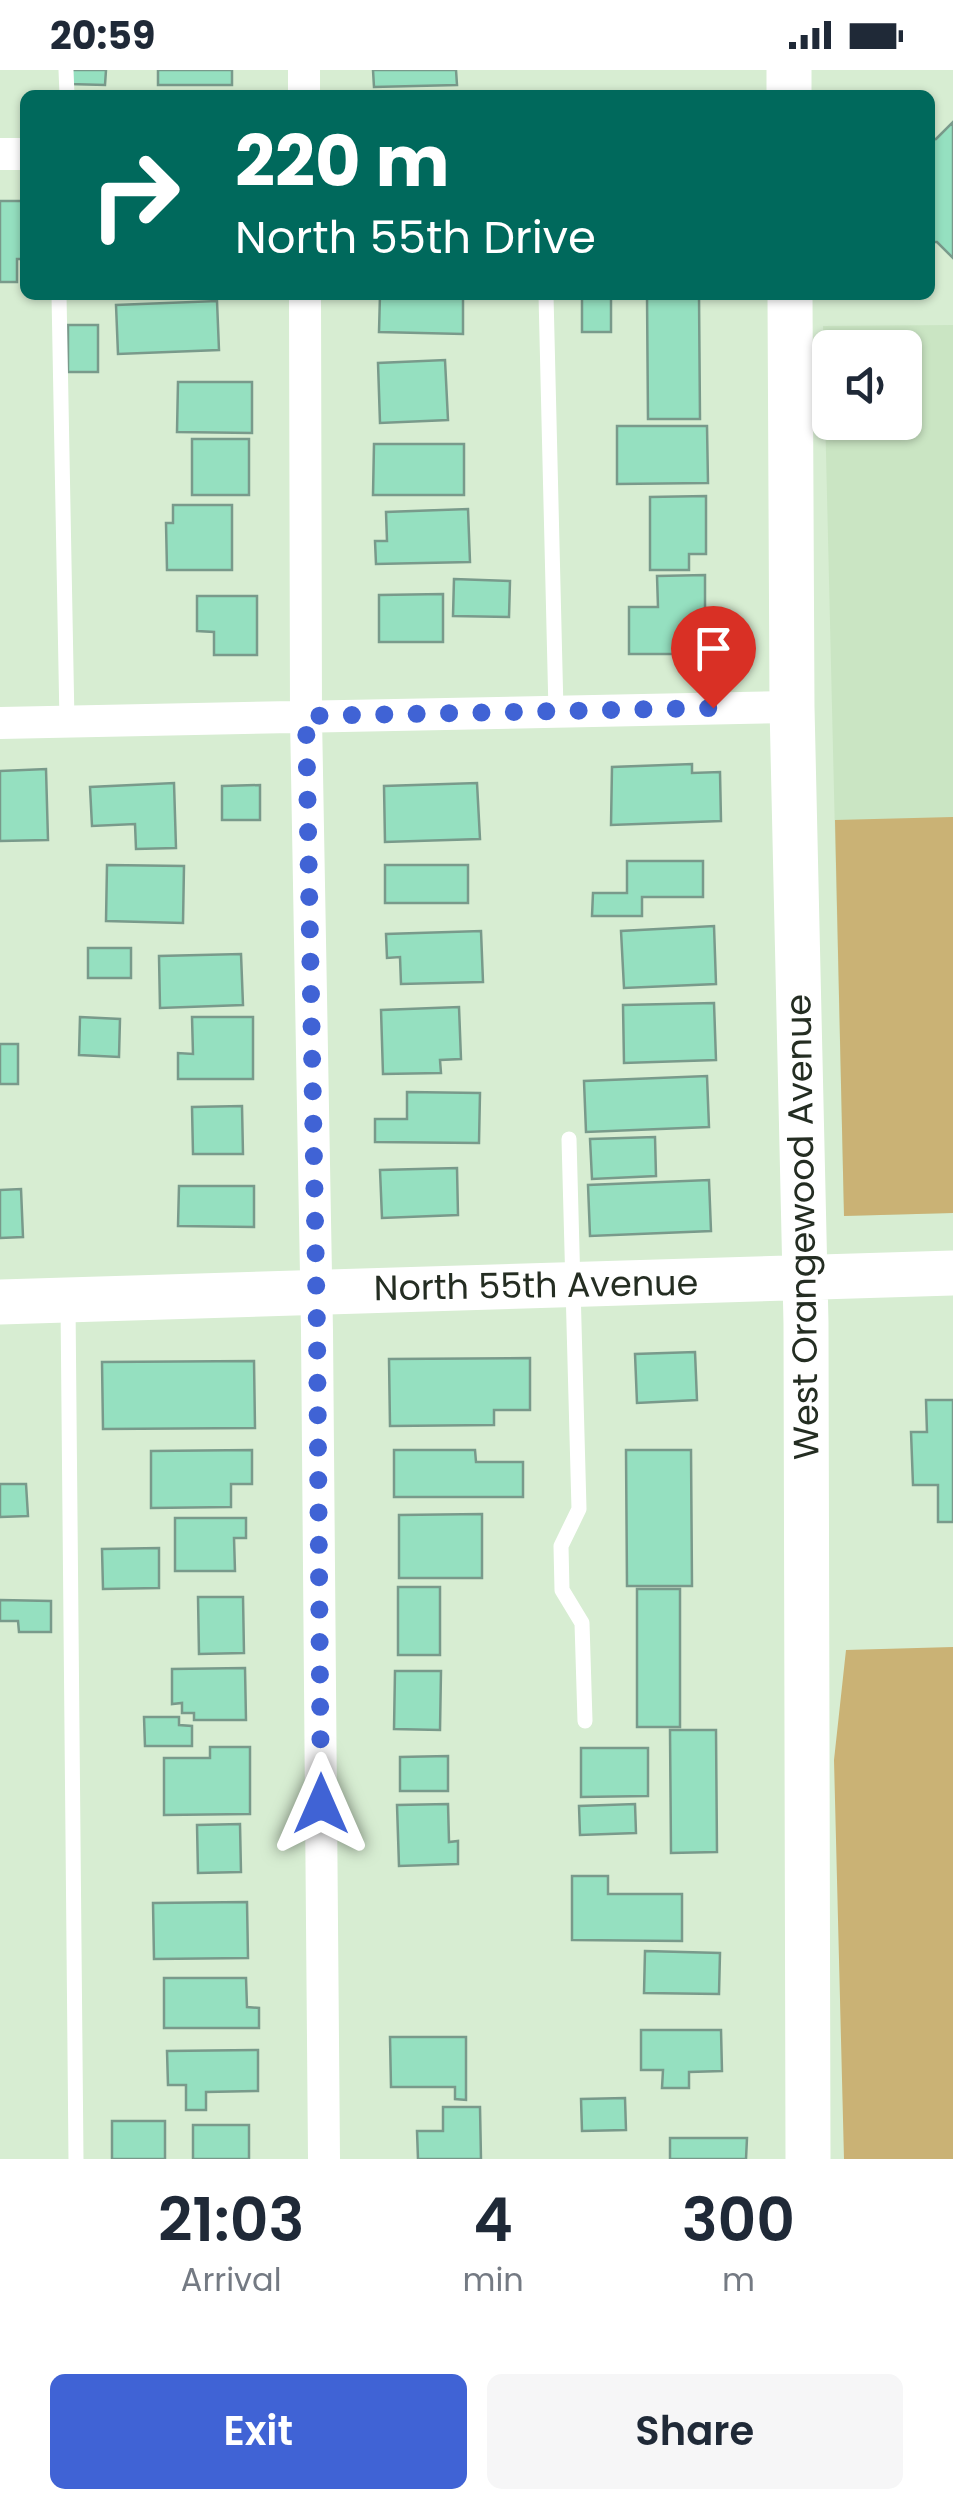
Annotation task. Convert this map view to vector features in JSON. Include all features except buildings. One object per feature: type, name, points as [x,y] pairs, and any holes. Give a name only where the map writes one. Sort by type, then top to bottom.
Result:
[{"type":"street","points":[[305,300],[306,716],[324,2159]]},
{"type":"street","name":"West Orangewood Avenue","points":[[790,300],[792,707],[805,1276],[808,2159]]},
{"type":"street","points":[[0,723],[792,707]]},
{"type":"street","name":"North 55th Avenue","points":[[0,1302],[953,1273]]},
{"type":"lane","points":[[59,300],[67,722]]},
{"type":"lane","points":[[546,300],[556,711]]},
{"type":"lane","points":[[568,1139],[580,1509],[561,1546],[562,1590],[582,1623],[585,1721]]},
{"type":"lane","points":[[68,1300],[76,2159]]},
{"type":"shaded area","points":[[953,325],[953,1213],[844,1216],[826,440],[922,440],[922,330],[823,330],[823,326]]},
{"type":"shaded area","points":[[953,817],[953,1213],[844,1216],[835,820]]},
{"type":"shaded area","points":[[953,1647],[953,2159],[844,2159],[834,1760],[846,1650]]},
{"type":"route","points":[[321,1804],[306,716],[713,708]]}]
